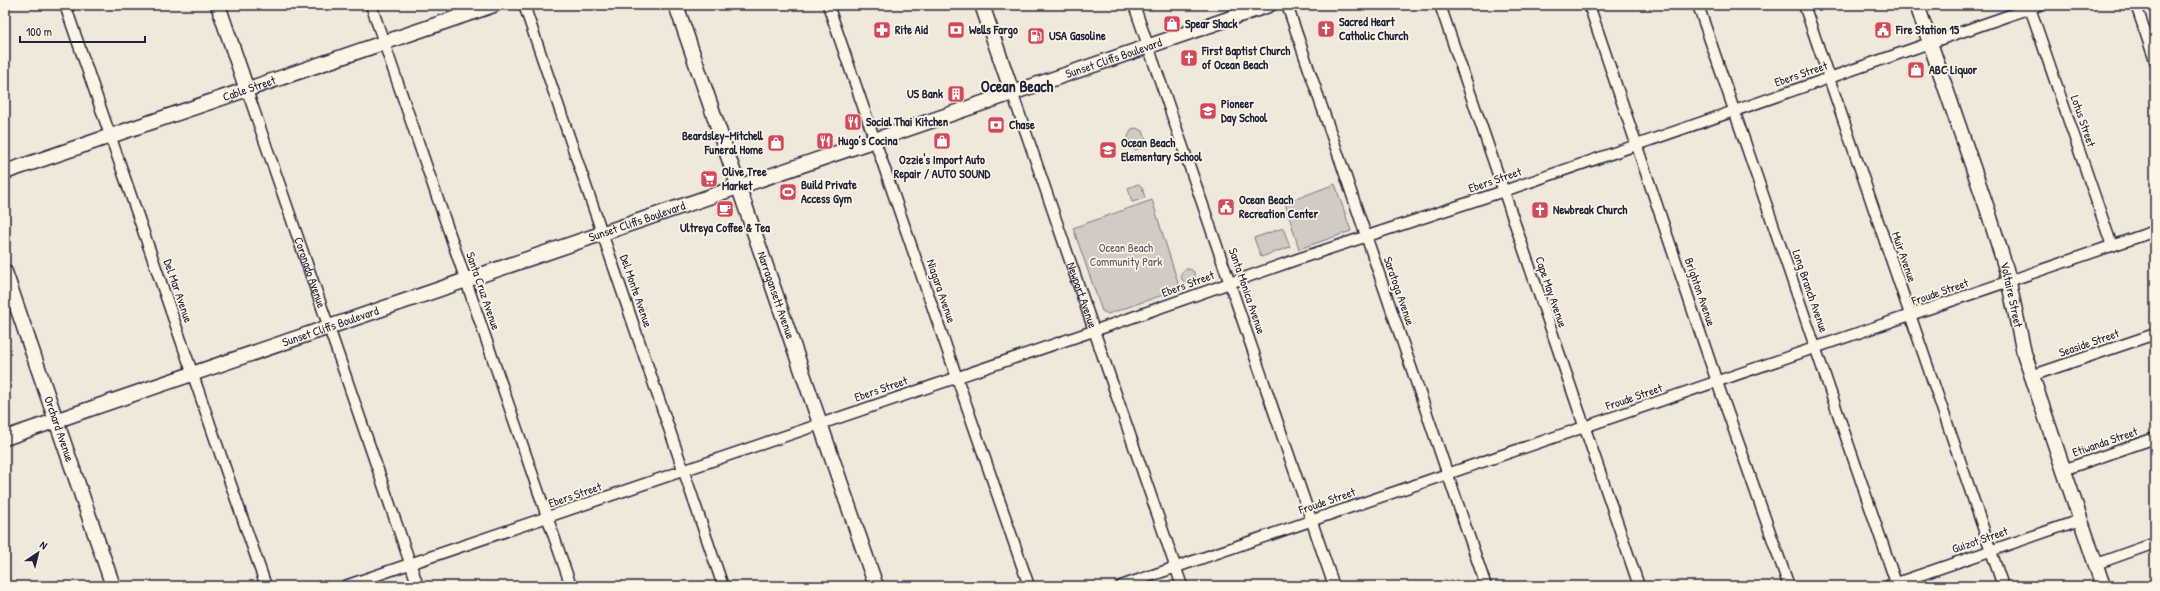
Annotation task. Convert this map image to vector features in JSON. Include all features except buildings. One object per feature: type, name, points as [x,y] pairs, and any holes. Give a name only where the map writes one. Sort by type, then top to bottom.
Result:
[{"type":"main road","name":"Coronado Avenue","points":[[218,5],[247,90]]},
{"type":"main road","name":"Cable Street","points":[[5,172],[494,5]]},
{"type":"main road","name":"Narragansett Avenue","points":[[676,5],[876,586]]},
{"type":"main road","name":"Newport Avenue","points":[[982,5],[1012,92]]},
{"type":"main road","name":"Sunset Cliffs Boulevard","points":[[5,438],[1269,5]]},
{"type":"main road","name":"Voltaire Street","points":[[1917,5],[1988,211],[2009,281],[2020,338],[2103,586]]},
{"type":"main road","name":"Orchard Avenue","points":[[5,272],[113,586]]},
{"type":"street","name":"Del Mar Avenue","points":[[65,5],[266,586]]},
{"type":"street","name":"Santa Cruz Avenue","points":[[371,5],[571,586]]},
{"type":"street","name":"Del Monte Avenue","points":[[524,5],[722,586]]},
{"type":"street","name":"Niagara Avenue","points":[[828,5],[1029,586]]},
{"type":"street","name":"Santa Monica Avenue","points":[[1134,5],[1334,586]]},
{"type":"street","name":"Saratoga Avenue","points":[[1287,5],[1486,586]]},
{"type":"street","name":"Cape May Avenue","points":[[1440,5],[1639,586]]},
{"type":"street","name":"Brighton Avenue","points":[[1589,5],[1788,586]]},
{"type":"street","name":"Long Branch Avenue","points":[[1698,5],[1894,585]]},
{"type":"street","name":"Muir Avenue","points":[[1804,5],[2003,586]]},
{"type":"street","points":[[2136,5],[2155,61]]},
{"type":"street","name":"Ebers Street","points":[[345,586],[547,518],[1367,235],[1504,191],[1734,110],[1931,43],[2033,6]]},
{"type":"street","name":"Lotus Street","points":[[2033,6],[2112,246]]},
{"type":"street","name":"Coronado Avenue","points":[[247,90],[418,586]]},
{"type":"street","name":"Newport Avenue","points":[[1012,92],[1182,586]]},
{"type":"street","name":"Froude Street","points":[[1121,586],[2155,231]]},
{"type":"street","name":"Seaside Street","points":[[2032,376],[2155,334]]},
{"type":"street","name":"Etiwanda Street","points":[[2063,470],[2155,438]]},
{"type":"street","name":"Guizot Street","points":[[1894,585],[2080,520]]},
{"type":"street","points":[[2096,564],[2155,543]]},
{"type":"green space","points":[[1136,128],[1143,131],[1148,146],[1134,150],[1128,137],[1132,129]]},
{"type":"green space","points":[[1138,184],[1142,187],[1145,198],[1132,202],[1128,188]]},
{"type":"green space","points":[[1335,184],[1351,231],[1299,249],[1285,203]]},
{"type":"green space","name":"Ocean Beach Community Park","points":[[1152,200],[1180,289],[1108,314],[1102,311],[1073,228]]},
{"type":"green space","points":[[1283,228],[1290,247],[1261,257],[1254,238]]},
{"type":"green space","points":[[1185,269],[1191,269],[1195,273],[1195,279],[1191,283],[1185,283],[1181,279],[1181,273]]},
{"type":"place","name":"Spear Shack","points":[[1172,24]]},
{"type":"place","name":"Sacred Heart Catholic Church","points":[[1326,29]]},
{"type":"place","name":"Rite Aid","points":[[882,30]]},
{"type":"place","name":"Wells Fargo","points":[[956,30]]},
{"type":"place","name":"Fire Station 15","points":[[1883,30]]},
{"type":"place","name":"USA Gasoline","points":[[1036,36]]},
{"type":"place","name":"First Baptist Church of Ocean Beach","points":[[1189,58]]},
{"type":"place","name":"ABC Liquor","points":[[1916,70]]},
{"type":"place","name":"US Bank","points":[[956,94]]},
{"type":"place","name":"Pioneer Day School","points":[[1208,111]]},
{"type":"place","name":"Social Thai Kitchen","points":[[853,122]]},
{"type":"place","name":"Chase","points":[[996,125]]},
{"type":"place","name":"Hugo’s Cocina","points":[[825,141]]},
{"type":"place","name":"Ozzie's Import Auto Repair / AUTO SOUND","points":[[942,141]]},
{"type":"place","name":"Beardsley-Mitchell Funeral Home","points":[[776,143]]},
{"type":"place","name":"Ocean Beach Elementary School","points":[[1108,150]]},
{"type":"place","name":"Olive Tree Market","points":[[709,179]]},
{"type":"place","name":"Build Private Access Gym","points":[[788,192]]},
{"type":"place","name":"Ocean Beach Recreation Center","points":[[1226,207]]},
{"type":"place","name":"Ultreya Coffee & Tea","points":[[725,209]]},
{"type":"place","name":"Newbreak Church","points":[[1540,210]]},
{"type":"district","name":"Ocean Beach","points":[[1017,86]]}]
